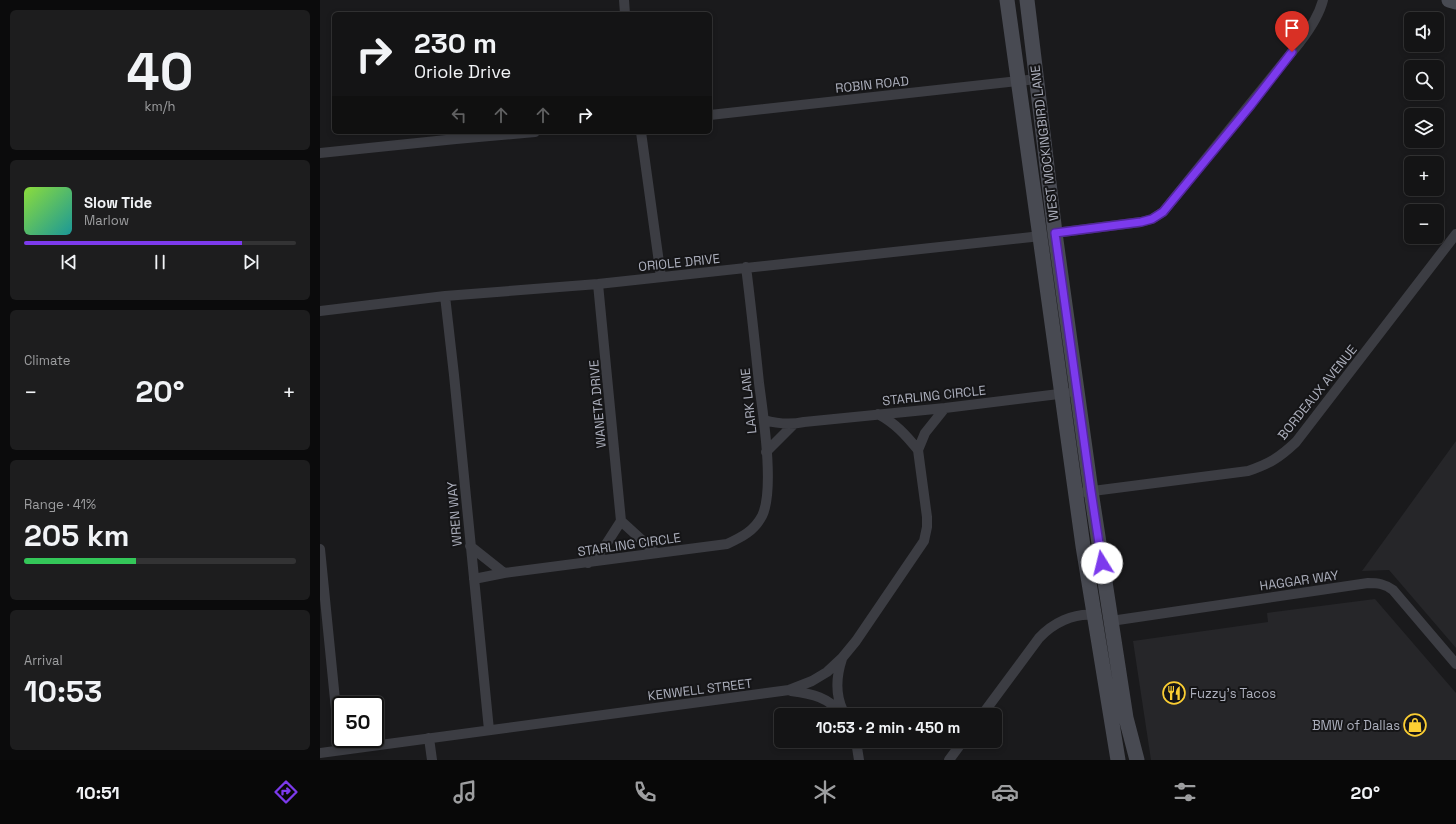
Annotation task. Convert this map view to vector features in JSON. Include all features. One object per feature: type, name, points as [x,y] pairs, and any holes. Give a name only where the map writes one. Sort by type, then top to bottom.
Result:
[{"type":"main road","name":"WEST MOCKINGBIRD LANE","points":[[1007,0],[1019,81],[1077,392],[1126,718],[1137,760]]},
{"type":"main road","name":"WEST MOCKINGBIRD LANE","points":[[1027,0],[1037,79],[1061,394],[1094,615],[1118,760]]},
{"type":"main road","points":[[1449,0],[1456,2]]},
{"type":"main road","points":[[1094,615],[1112,621]]},
{"type":"street","points":[[624,0],[625,12]]},
{"type":"street","name":"ORIOLE DRIVE","points":[[320,311],[445,296],[598,284],[1048,234],[1141,222],[1152,219],[1163,212],[1300,42],[1321,8],[1323,0]]},
{"type":"street","name":"ROBIN ROAD","points":[[712,114],[1037,79]]},
{"type":"street","points":[[320,153],[512,134]]},
{"type":"street","points":[[641,134],[661,277]]},
{"type":"street","name":"BORDEAUX AVENUE","points":[[1076,493],[1248,471],[1266,465],[1282,455],[1296,442],[1456,234]]},
{"type":"street","name":"LARK LANE","points":[[746,267],[764,420],[768,480],[767,495],[762,515],[753,530]]},
{"type":"street","name":"WANETA DRIVE","points":[[598,284],[621,521]]},
{"type":"street","name":"WREN WAY","points":[[445,296],[489,730]]},
{"type":"street","name":"STARLING CIRCLE","points":[[764,420],[777,424],[793,424],[1077,392]]},
{"type":"street","points":[[918,450],[925,433],[945,408]]},
{"type":"street","name":"KENWELL STREET","points":[[320,753],[789,690],[812,681],[827,672],[842,658],[856,641],[924,541],[927,527],[918,450],[906,434],[891,421],[878,414]]},
{"type":"street","points":[[766,452],[793,424]]},
{"type":"street","points":[[588,563],[603,550],[621,521],[656,553]]},
{"type":"street","name":"STARLING CIRCLE","points":[[474,579],[504,573],[727,544],[753,530]]},
{"type":"street","points":[[470,546],[504,573]]},
{"type":"street","points":[[320,549],[340,750]]},
{"type":"street","name":"HAGGAR WAY","points":[[1112,621],[1368,583],[1379,583],[1388,586],[1393,590],[1456,664]]},
{"type":"street","points":[[987,708],[1048,628],[1060,622],[1084,614],[1094,615]]},
{"type":"street","points":[[841,708],[836,688],[837,673],[842,658]]},
{"type":"street","points":[[789,690],[810,694],[821,698],[837,708]]},
{"type":"street","points":[[429,738],[432,760]]},
{"type":"street","points":[[857,748],[859,760]]},
{"type":"street","points":[[949,760],[958,748]]},
{"type":"shaded area","points":[[1456,441],[1456,648],[1389,570],[1362,571]]},
{"type":"shaded area","points":[[1375,599],[1456,693],[1456,760],[1151,760],[1133,641],[1268,622],[1267,613]]},
{"type":"place","name":"Fuzzy's Tacos","points":[[1174,693]]},
{"type":"place","name":"BMW of Dallas","points":[[1415,725]]},
{"type":"route","points":[[1102,563],[1055,233],[1141,222],[1152,219],[1163,212],[1251,105],[1292,52]]}]
